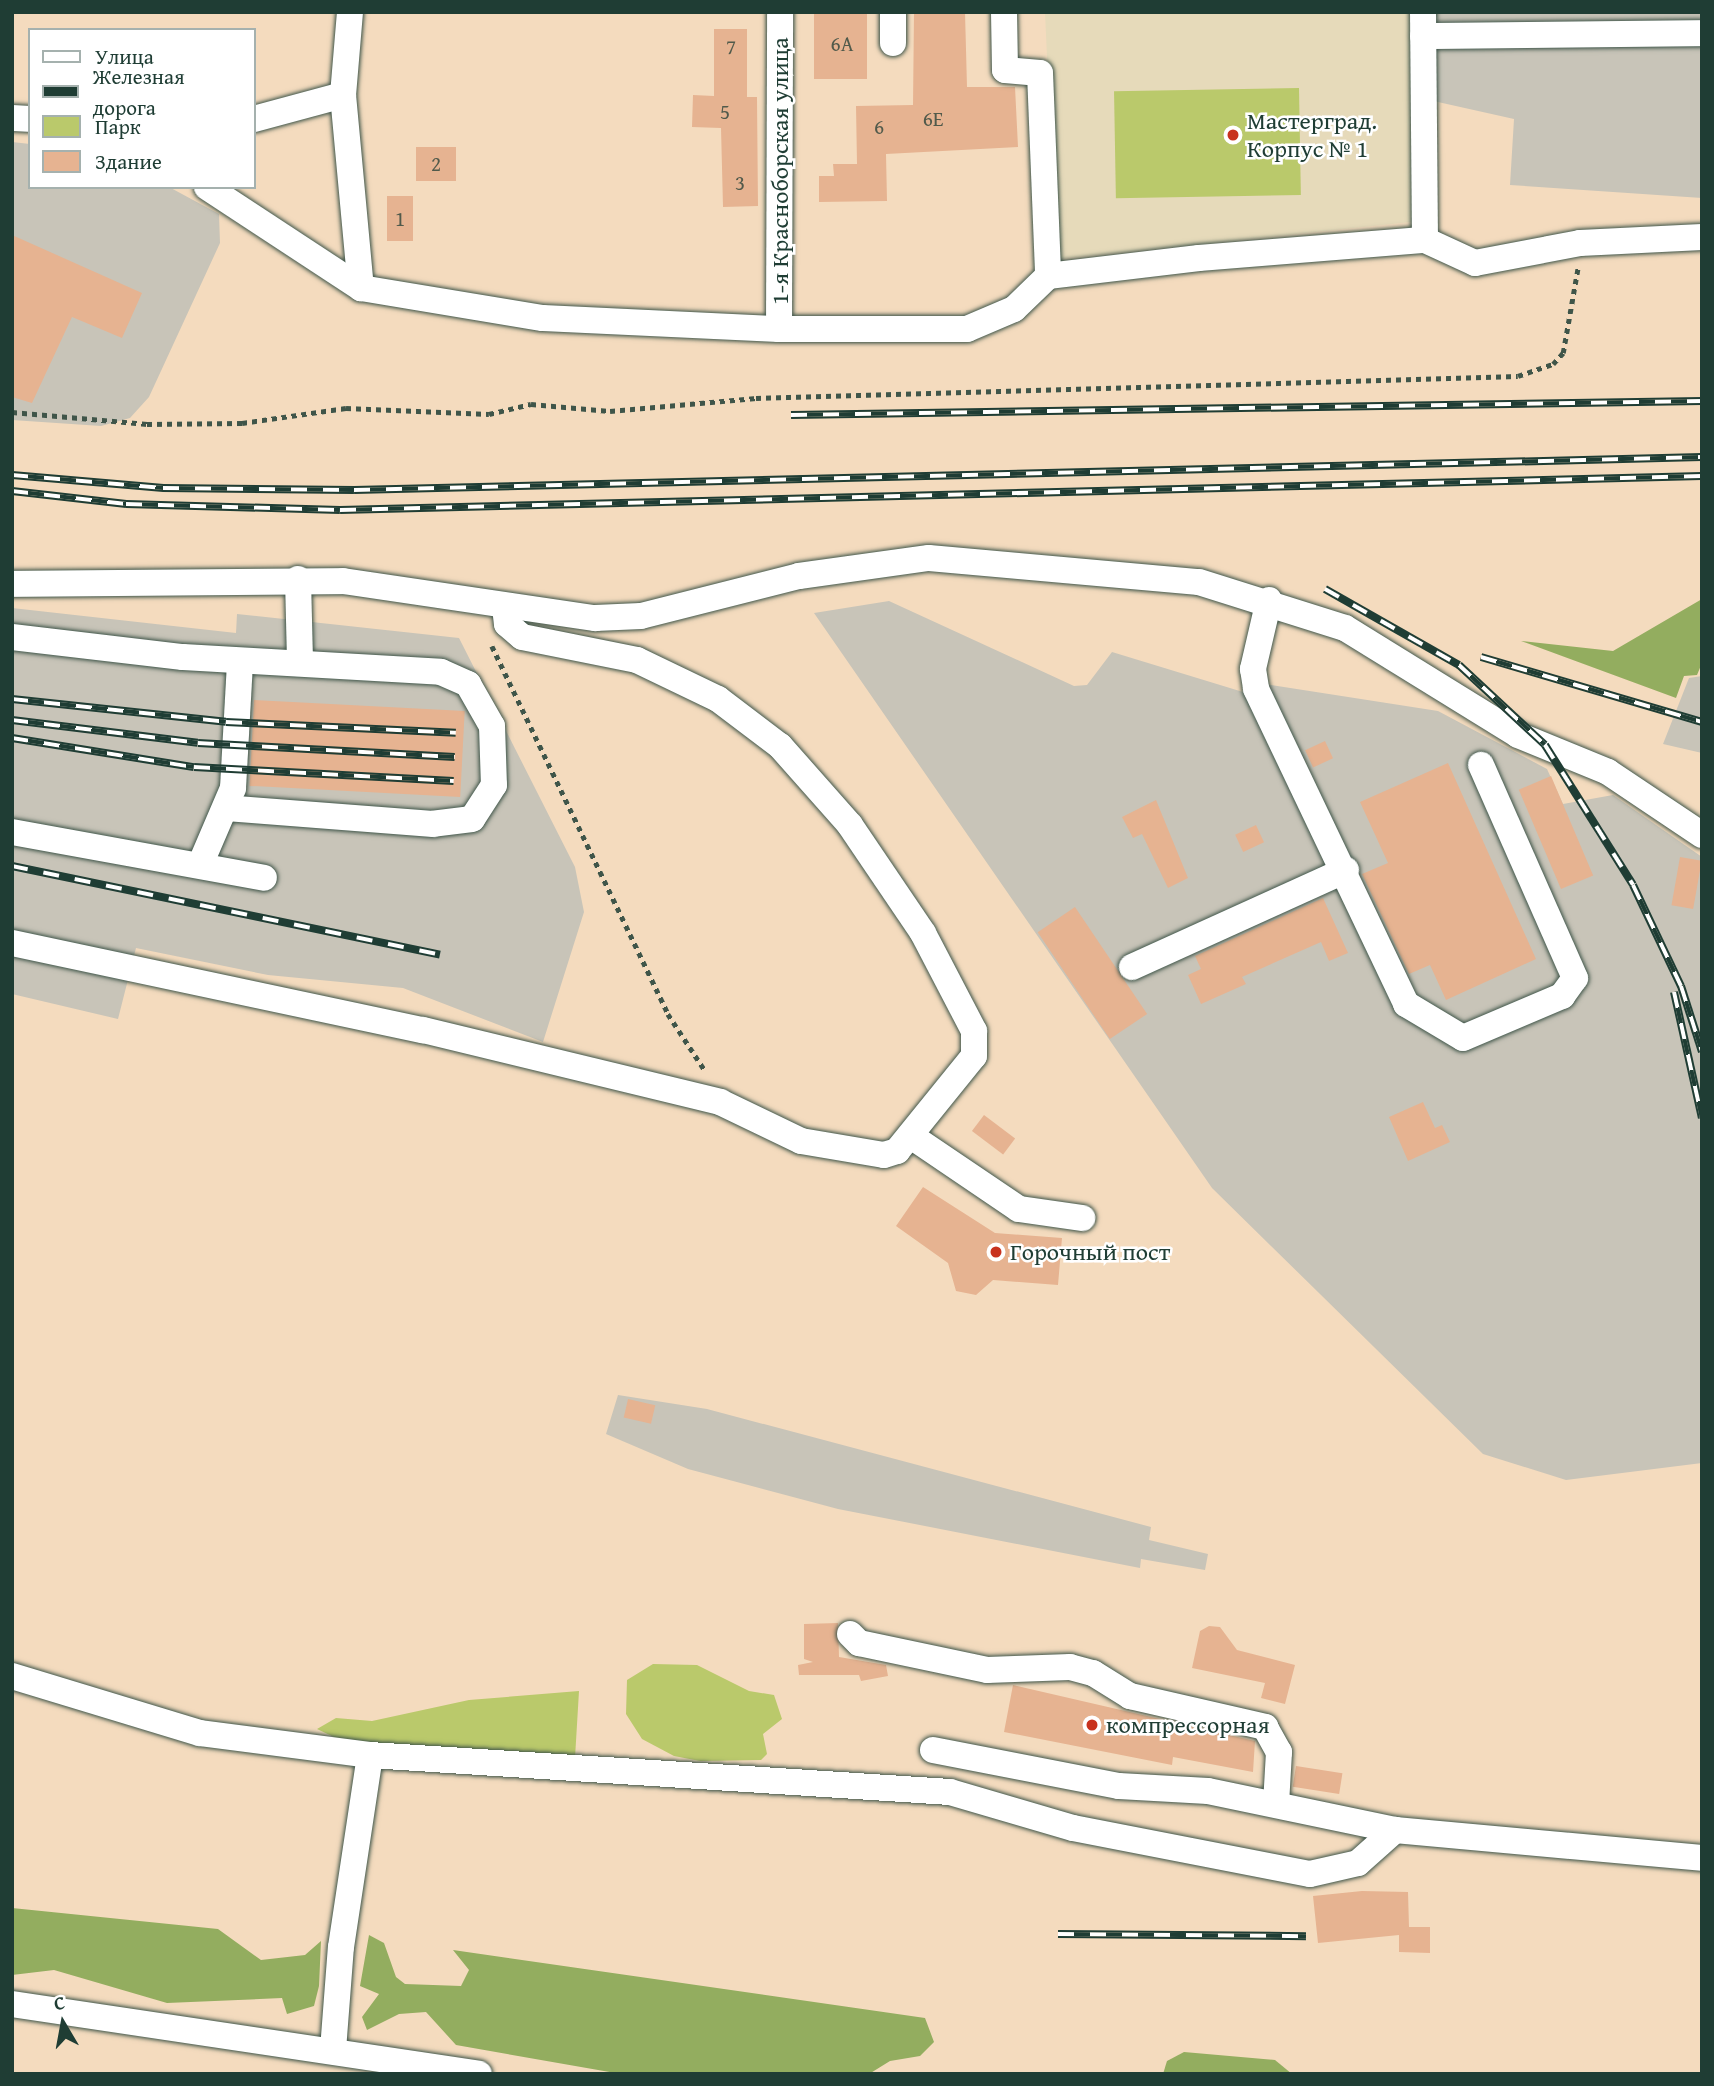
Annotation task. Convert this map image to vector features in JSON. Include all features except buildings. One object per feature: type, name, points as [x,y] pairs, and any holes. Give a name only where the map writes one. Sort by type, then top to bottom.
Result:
[{"type":"street","points":[[350,12],[343,95],[361,288]]},
{"type":"street","name":"1-я Красноборская улица","points":[[779,329],[780,12]]},
{"type":"street","points":[[893,12],[893,43]]},
{"type":"street","points":[[1004,12],[1005,70],[1040,73],[1048,276]]},
{"type":"street","points":[[1424,240],[1423,24],[1702,33]]},
{"type":"street","points":[[256,118],[343,95]]},
{"type":"street","points":[[210,189],[361,288],[543,318],[779,329],[967,329],[1014,309],[1048,276],[1424,240],[1475,263],[1580,243],[1702,237]]},
{"type":"street","points":[[12,584],[298,579],[395,586],[505,607],[641,616],[799,576],[929,558],[1155,576],[1269,600],[1345,628],[1416,666],[1497,723],[1608,772],[1702,835]]},
{"type":"street","points":[[298,579],[300,663]]},
{"type":"street","points":[[1269,600],[1253,669],[1256,689],[1346,870],[1406,1004],[1444,1032],[1476,1035],[1573,989],[1572,967],[1481,765]]},
{"type":"street","points":[[12,943],[423,1030],[720,1102],[801,1140],[884,1154],[911,1136],[974,1056],[974,1031],[923,933],[850,824],[780,746],[718,699],[637,660],[522,637],[507,624],[505,607]]},
{"type":"street","points":[[12,637],[240,661],[432,671],[468,684],[496,741],[489,800],[472,819],[433,824],[227,808]]},
{"type":"street","points":[[200,865],[227,808],[236,771],[240,661]]},
{"type":"street","points":[[12,832],[264,878]]},
{"type":"street","points":[[1132,967],[1346,870]]},
{"type":"street","points":[[911,1136],[1019,1209],[1082,1218]]},
{"type":"street","points":[[850,1634],[859,1643],[987,1670],[1070,1667],[1093,1672],[1130,1696],[1265,1727],[1279,1752],[1276,1804]]},
{"type":"street","points":[[12,1676],[200,1733],[370,1755],[950,1792],[1073,1828],[1310,1874],[1358,1863],[1395,1830]]},
{"type":"street","points":[[933,1750],[1119,1786],[1208,1791],[1395,1830],[1702,1858]]},
{"type":"street","points":[[333,2050],[342,1936],[370,1755]]},
{"type":"street","points":[[12,2004],[479,2074]]},
{"type":"path","points":[[12,412],[148,424],[243,423],[346,408],[489,414],[531,404],[601,412],[756,398],[1518,376],[1553,364],[1563,353],[1580,243]]},
{"type":"path","points":[[489,638],[668,1014],[714,1081]]},
{"type":"shaded area","name":"Мастерград. Корпус № 1","points":[[1045,12],[1409,12],[1420,221],[1056,259]]},
{"type":"shaded area","points":[[1427,12],[1702,12],[1702,198],[1510,185],[1514,119],[1429,100]]},
{"type":"shaded area","points":[[12,142],[28,144],[28,189],[173,189],[219,214],[220,243],[149,397],[130,418],[101,426],[12,420]]},
{"type":"shaded area","points":[[889,601],[1074,686],[1087,685],[1112,652],[1243,692],[1271,685],[1438,711],[1547,769],[1563,804],[1613,795],[1702,857],[1702,1463],[1566,1480],[1483,1454],[1212,1188],[814,613]]},
{"type":"shaded area","points":[[12,608],[236,633],[237,614],[459,638],[575,867],[584,912],[543,1042],[403,988],[268,975],[136,948],[118,1019],[12,994]]},
{"type":"shaded area","points":[[1702,676],[1702,753],[1663,744],[1689,678]]},
{"type":"shaded area","points":[[618,1395],[707,1409],[1151,1527],[1149,1540],[1208,1554],[1205,1570],[1141,1559],[1140,1568],[838,1509],[688,1469],[606,1434]]},
{"type":"green space","points":[[1299,88],[1301,195],[1116,198],[1114,91]]},
{"type":"green space","points":[[1702,599],[1702,663],[1697,675],[1684,676],[1676,698],[1521,641],[1613,651]]},
{"type":"green space","points":[[653,1664],[697,1665],[749,1691],[774,1695],[782,1719],[763,1734],[767,1754],[761,1760],[700,1761],[674,1756],[642,1739],[626,1714],[627,1680]]},
{"type":"green space","points":[[579,1691],[575,1758],[425,1749],[336,1738],[317,1729],[336,1718],[372,1721],[469,1700]]},
{"type":"green space","points":[[12,1908],[218,1929],[261,1960],[305,1955],[321,1941],[319,1986],[314,2006],[287,2014],[282,1998],[167,2003],[54,1970],[12,1975]]},
{"type":"green space","points":[[369,1935],[384,1943],[396,1977],[405,1984],[461,1986],[469,1970],[453,1950],[925,2018],[934,2042],[920,2056],[890,2061],[869,2074],[621,2074],[456,2045],[426,2012],[399,2014],[367,2030],[362,2017],[379,1994],[360,1986]]},
{"type":"green space","points":[[1184,2052],[1275,2060],[1292,2074],[1163,2074],[1167,2061]]},
{"type":"railway","points":[[791,415],[1702,401]]},
{"type":"railway","points":[[12,475],[163,488],[354,490],[1702,457]]},
{"type":"railway","points":[[12,491],[126,504],[340,510],[1702,476]]},
{"type":"railway","points":[[1325,589],[1459,665],[1545,745],[1633,885],[1681,986],[1702,1052]]},
{"type":"railway","points":[[1481,657],[1702,722]]},
{"type":"railway","points":[[12,699],[226,722],[456,733]]},
{"type":"railway","points":[[12,720],[198,743],[455,757]]},
{"type":"railway","points":[[12,738],[194,767],[454,781]]},
{"type":"railway","points":[[12,866],[440,955]]},
{"type":"railway","points":[[1674,992],[1702,1118]]},
{"type":"railway","points":[[1058,1934],[1306,1936]]},
{"type":"place","name":"Мастерград. Корпус № 1","points":[[1233,135]]},
{"type":"place","name":"Горочный пост","points":[[996,1252]]},
{"type":"place","name":"компрессорная","points":[[1092,1725]]}]
